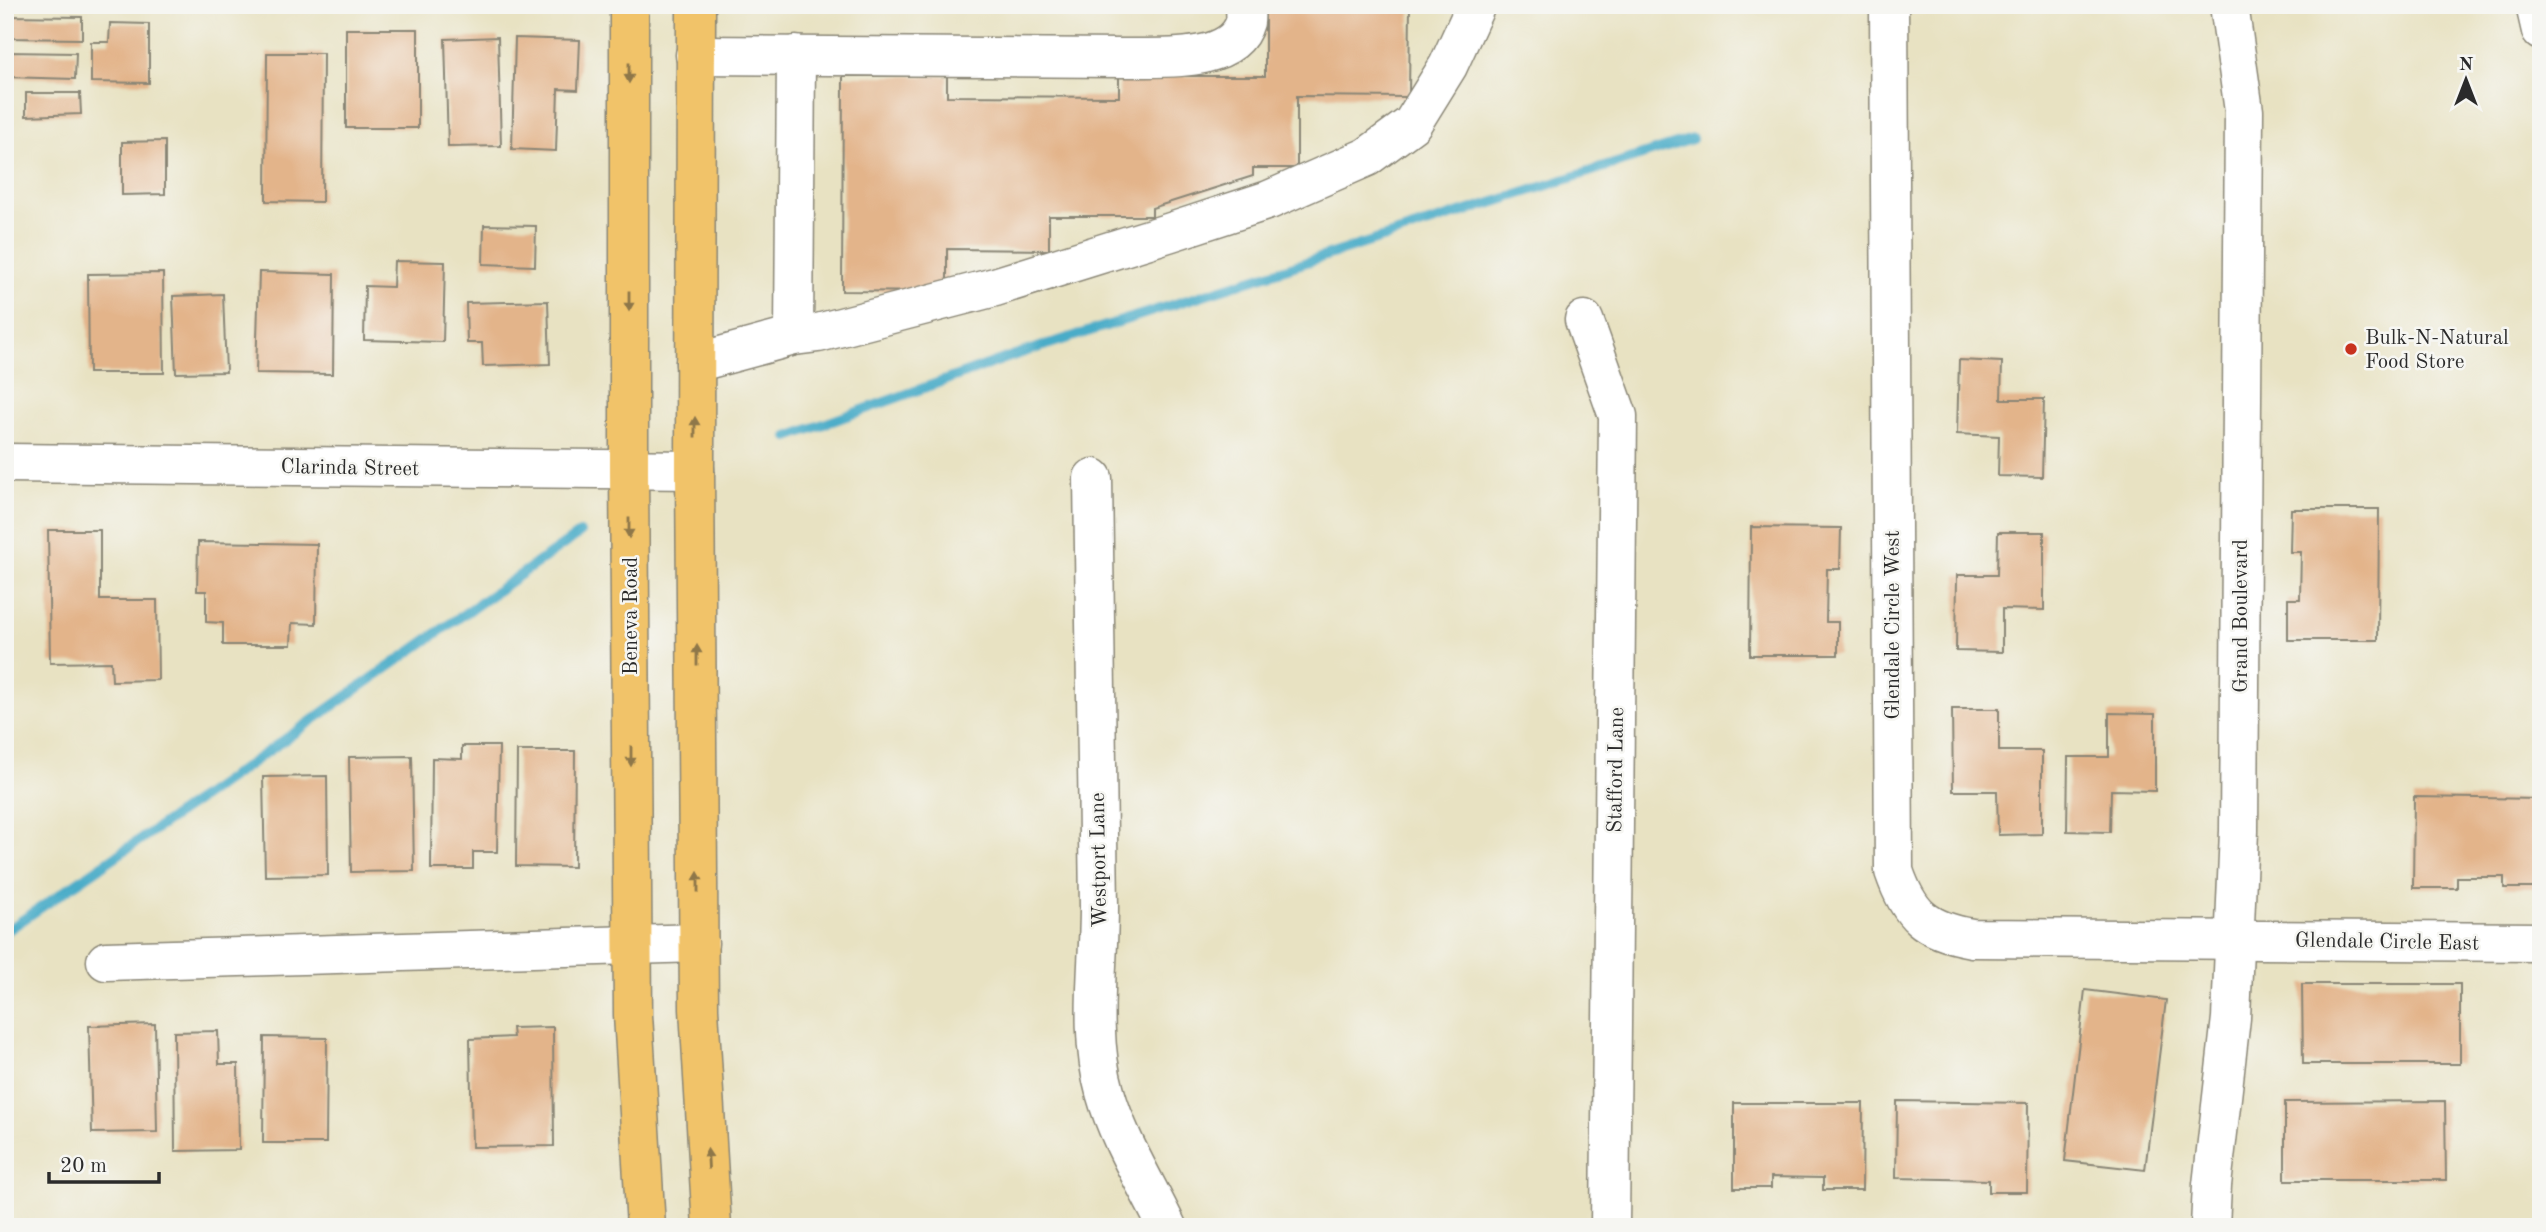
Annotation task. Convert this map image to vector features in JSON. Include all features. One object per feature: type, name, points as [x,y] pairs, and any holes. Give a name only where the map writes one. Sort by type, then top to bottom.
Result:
[{"type":"main road","name":"Beneva Road","points":[[629,5],[632,944],[633,1015],[646,1227]]},
{"type":"main road","points":[[696,5],[695,470],[699,1009],[712,1227]]},
{"type":"street","points":[[695,55],[1124,58],[1188,56],[1213,53],[1228,44],[1245,23],[1245,5]]},
{"type":"street","points":[[695,363],[1008,283],[1269,201],[1367,157],[1412,124],[1448,66],[1476,5]]},
{"type":"street","name":"Glendale Circle West","points":[[1889,5],[1894,871],[1903,898],[1922,920],[1946,933],[1972,938],[2234,940]]},
{"type":"street","name":"Grand Boulevard","points":[[2210,1227],[2212,1185],[2231,1018],[2239,817],[2244,111],[2229,5]]},
{"type":"street","points":[[2535,5],[2541,31]]},
{"type":"street","points":[[794,336],[796,55]]},
{"type":"street","name":"Stafford Lane","points":[[1584,320],[1618,416],[1610,1227]]},
{"type":"street","name":"Clarinda Street","points":[[5,463],[695,470]]},
{"type":"street","name":"Westport Lane","points":[[1093,478],[1099,930],[1096,1026],[1098,1058],[1104,1091],[1115,1122],[1167,1227]]},
{"type":"street","name":"Glendale Circle East","points":[[2234,940],[2541,942]]},
{"type":"street","points":[[106,961],[699,943]]},
{"type":"building","points":[[1265,5],[1410,5],[1409,97],[1297,96],[1297,168],[1253,168],[1253,176],[1152,208],[1152,216],[1049,216],[1049,250],[947,249],[947,292],[842,291],[843,76],[947,76],[947,96],[1119,97],[1119,76],[1265,76]]},
{"type":"building","points":[[5,16],[82,17],[82,39],[5,38]]},
{"type":"building","points":[[110,23],[149,24],[149,83],[91,82],[91,42],[109,42]]},
{"type":"building","points":[[346,29],[418,29],[418,128],[346,128]]},
{"type":"building","points":[[498,37],[501,146],[448,147],[445,39]]},
{"type":"building","points":[[515,38],[580,40],[578,90],[558,89],[556,151],[512,149]]},
{"type":"building","points":[[5,52],[76,53],[75,79],[5,77]]},
{"type":"building","points":[[267,53],[323,53],[322,202],[266,201]]},
{"type":"building","points":[[26,93],[80,93],[81,114],[26,116]]},
{"type":"building","points":[[165,141],[165,194],[122,195],[122,142]]},
{"type":"building","points":[[484,225],[536,226],[535,266],[483,264]]},
{"type":"building","points":[[394,261],[445,262],[443,342],[364,340],[365,286],[393,287]]},
{"type":"building","points":[[259,272],[334,274],[333,374],[256,373]]},
{"type":"building","points":[[163,273],[164,373],[89,373],[88,274]]},
{"type":"building","points":[[223,294],[226,372],[176,373],[173,296]]},
{"type":"building","points":[[548,301],[550,364],[483,366],[482,343],[467,343],[466,303]]},
{"type":"building","points":[[1959,360],[2002,362],[2001,399],[2044,399],[2042,477],[1998,476],[1999,436],[1957,434]]},
{"type":"building","points":[[2291,509],[2379,509],[2378,640],[2288,640],[2288,599],[2300,599],[2301,552],[2290,552]]},
{"type":"building","points":[[1751,527],[1841,528],[1840,569],[1827,569],[1826,622],[1838,622],[1838,655],[1750,655]]},
{"type":"building","points":[[48,530],[100,530],[100,600],[157,600],[158,680],[112,681],[111,662],[50,663]]},
{"type":"building","points":[[1998,532],[2044,532],[2044,610],[2002,609],[2002,652],[1956,651],[1957,575],[1997,575]]},
{"type":"building","points":[[198,542],[317,544],[316,624],[292,623],[291,645],[223,645],[223,623],[206,622],[206,591],[197,591]]},
{"type":"building","points":[[1952,709],[1999,709],[1999,751],[2042,751],[2042,834],[1998,835],[1997,791],[1953,791]]},
{"type":"building","points":[[2109,713],[2155,714],[2155,791],[2111,790],[2110,832],[2067,831],[2068,757],[2109,757]]},
{"type":"building","points":[[462,746],[499,746],[497,852],[473,852],[473,869],[431,869],[432,758],[462,759]]},
{"type":"building","points":[[517,751],[575,751],[574,867],[516,866]]},
{"type":"building","points":[[412,756],[414,871],[351,872],[349,757]]},
{"type":"building","points":[[327,776],[328,875],[265,876],[263,777]]},
{"type":"building","points":[[2414,797],[2541,799],[2541,888],[2504,888],[2504,877],[2457,877],[2457,888],[2413,888]]},
{"type":"building","points":[[2302,984],[2460,984],[2460,1064],[2303,1064]]},
{"type":"building","points":[[2085,990],[2166,1000],[2145,1170],[2065,1161]]},
{"type":"building","points":[[155,1024],[157,1132],[92,1133],[89,1026]]},
{"type":"building","points":[[553,1027],[554,1146],[472,1147],[470,1039],[513,1037],[512,1028]]},
{"type":"building","points":[[218,1031],[219,1064],[238,1064],[239,1150],[175,1151],[174,1032]]},
{"type":"building","points":[[264,1037],[327,1038],[326,1143],[263,1143]]},
{"type":"building","points":[[1897,1101],[2028,1103],[2027,1192],[1989,1192],[1989,1180],[1896,1178]]},
{"type":"building","points":[[2445,1101],[2446,1180],[2285,1180],[2285,1102]]},
{"type":"building","points":[[1734,1103],[1863,1103],[1862,1190],[1823,1190],[1823,1178],[1771,1177],[1771,1188],[1734,1188]]},
{"type":"waterway","points":[[788,437],[1015,355],[1692,139]]},
{"type":"waterway","points":[[5,932],[580,533]]},
{"type":"place","name":"Bulk-N-Natural Food Store","points":[[2351,349]]}]
